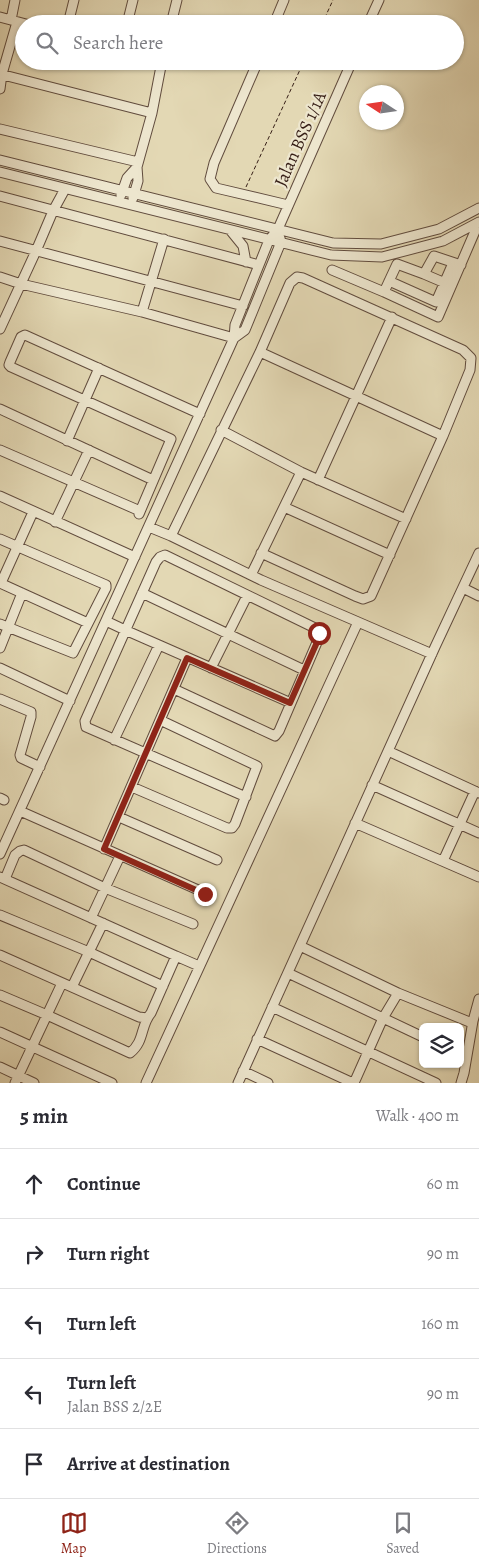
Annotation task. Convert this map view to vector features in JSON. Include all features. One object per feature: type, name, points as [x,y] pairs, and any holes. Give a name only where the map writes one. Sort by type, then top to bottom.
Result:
[{"type":"street","points":[[15,0],[17,15]]},
{"type":"street","points":[[70,15],[74,0]]},
{"type":"street","points":[[129,15],[133,0]]},
{"type":"street","points":[[174,15],[177,0]]},
{"type":"street","points":[[278,15],[284,0]]},
{"type":"street","points":[[372,15],[378,0]]},
{"type":"street","points":[[0,18],[15,21]]},
{"type":"street","points":[[0,89],[1,74],[15,31]]},
{"type":"street","points":[[132,206],[138,181],[137,165],[152,113],[160,70]]},
{"type":"street","points":[[254,70],[214,163],[210,179],[216,188],[288,206]]},
{"type":"street","name":"Jalan BSS 1/1A","points":[[234,338],[235,325],[269,240],[278,229],[348,70]]},
{"type":"street","points":[[1,74],[152,113]]},
{"type":"street","points":[[0,129],[137,165]]},
{"type":"street","points":[[0,160],[332,242],[381,244],[439,229],[479,208]]},
{"type":"street","points":[[119,202],[127,178],[137,165]]},
{"type":"street","points":[[0,172],[331,255],[382,257],[443,241],[479,222]]},
{"type":"street","points":[[0,329],[53,211],[65,189]]},
{"type":"street","points":[[0,196],[259,265]]},
{"type":"street","points":[[389,281],[436,302],[445,282],[457,264],[479,222]]},
{"type":"street","points":[[0,854],[234,338],[245,330],[281,242],[278,229]]},
{"type":"street","points":[[230,230],[243,246],[246,262]]},
{"type":"street","points":[[142,312],[164,239]]},
{"type":"street","points":[[0,241],[243,306]]},
{"type":"street","points":[[424,274],[434,256],[457,264]]},
{"type":"street","points":[[384,292],[397,264],[445,282]]},
{"type":"street","points":[[332,270],[438,317],[457,264]]},
{"type":"street","points":[[0,277],[21,284],[142,312],[234,338]]},
{"type":"street","points":[[170,536],[260,352],[290,282],[297,277],[392,317],[463,350],[471,358],[470,370],[443,436],[371,596],[363,599],[262,553]]},
{"type":"street","points":[[318,480],[392,317]]},
{"type":"street","points":[[0,450],[75,481],[139,513],[171,439],[84,401],[9,365],[23,335],[200,414]]},
{"type":"street","points":[[260,352],[443,436]]},
{"type":"street","points":[[67,441],[99,368]]},
{"type":"street","points":[[0,409],[153,480]]},
{"type":"street","points":[[221,430],[301,472],[406,519]]},
{"type":"street","points":[[55,522],[89,450]]},
{"type":"street","points":[[250,575],[301,472]]},
{"type":"street","points":[[0,496],[135,557]]},
{"type":"street","points":[[284,507],[390,555]]},
{"type":"street","points":[[33,512],[1,583],[88,623]]},
{"type":"street","points":[[148,527],[250,575],[432,654]]},
{"type":"street","points":[[0,539],[106,586],[72,654],[4,626]]},
{"type":"street","points":[[238,1083],[372,785],[479,554]]},
{"type":"street","points":[[174,689],[276,736],[318,640],[319,633],[315,628],[165,555],[156,562],[124,630],[84,724],[86,727],[246,797]]},
{"type":"street","points":[[463,588],[479,596]]},
{"type":"street","points":[[0,648],[4,626],[22,593]]},
{"type":"street","points":[[142,593],[304,670]]},
{"type":"street","points":[[211,668],[247,596]]},
{"type":"street","points":[[106,621],[290,703]]},
{"type":"street","points":[[146,1083],[358,622]]},
{"type":"street","points":[[114,740],[158,645]]},
{"type":"street","points":[[104,849],[187,658]]},
{"type":"street","points":[[0,668],[70,701]]},
{"type":"street","points":[[0,699],[31,712],[32,717],[20,755],[21,758],[40,767]]},
{"type":"street","points":[[132,787],[227,828],[232,828],[246,797],[257,766],[160,720]]},
{"type":"street","points":[[388,751],[477,792],[459,824],[443,861]]},
{"type":"street","points":[[372,785],[479,833]]},
{"type":"street","points":[[20,811],[205,894]]},
{"type":"street","points":[[119,817],[217,860]]},
{"type":"street","points":[[356,823],[479,877]]},
{"type":"street","points":[[193,924],[105,888],[24,850],[15,855],[3,878],[199,966]]},
{"type":"street","points":[[91,918],[120,856]]},
{"type":"street","points":[[0,915],[89,952],[163,986]]},
{"type":"street","points":[[72,987],[103,923]]},
{"type":"street","points":[[300,946],[398,992],[472,1023]]},
{"type":"street","points":[[0,955],[139,1017],[147,1018]]},
{"type":"street","points":[[0,995],[130,1053],[137,1047],[147,1018],[151,1013],[176,956]]},
{"type":"street","points":[[288,973],[419,1035]]},
{"type":"street","points":[[17,1079],[62,983]]},
{"type":"street","points":[[257,1039],[353,1083],[383,1018],[398,992]]},
{"type":"street","points":[[464,1052],[479,999]]},
{"type":"street","points":[[272,1007],[436,1083]]},
{"type":"street","points":[[0,1032],[112,1083]]},
{"type":"street","points":[[0,1067],[17,1079],[34,1083]]},
{"type":"street","points":[[461,1083],[462,1068]]},
{"type":"street","points":[[243,1071],[268,1083]]},
{"type":"path","points":[[326,15],[333,0]]},
{"type":"path","points":[[242,194],[300,70]]},
{"type":"route","points":[[205,894],[104,849],[187,658],[290,703],[318,640],[319,633]]}]
